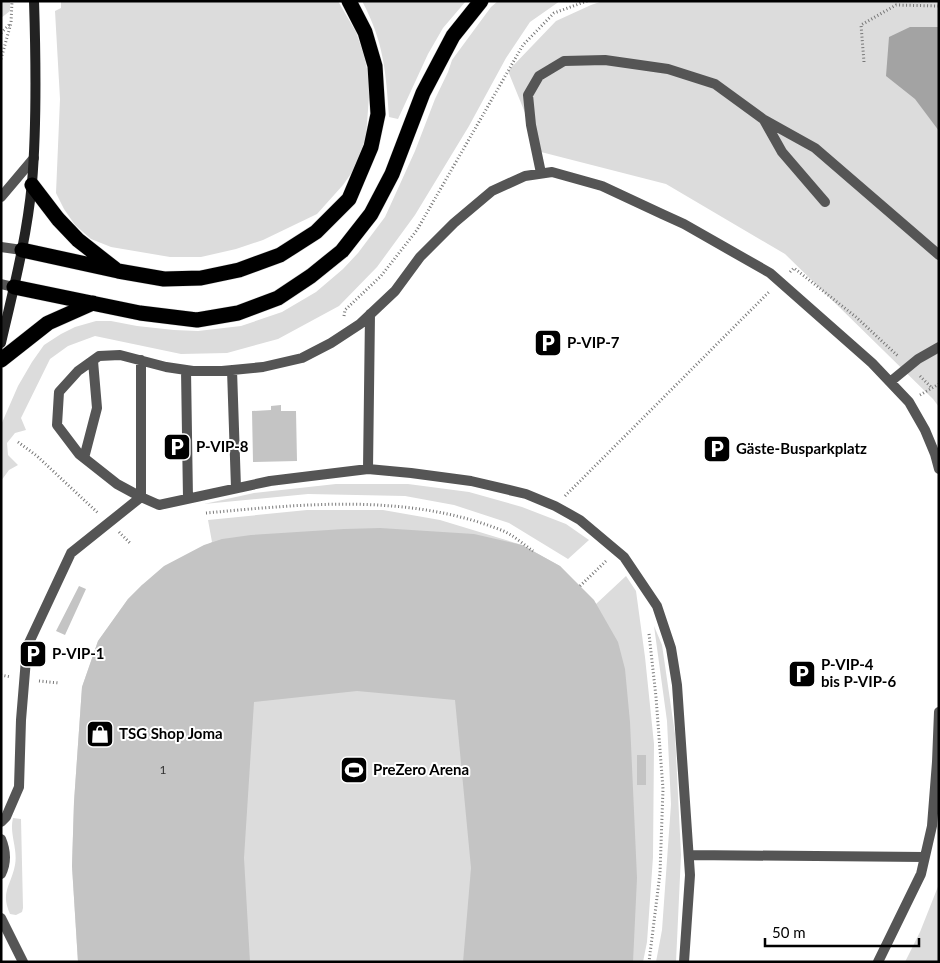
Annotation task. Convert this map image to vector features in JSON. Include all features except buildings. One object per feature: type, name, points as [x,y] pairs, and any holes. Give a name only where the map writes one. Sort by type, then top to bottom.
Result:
[{"type":"highway","points":[[22,250],[164,279],[201,278],[239,270],[280,255],[316,232],[350,198],[371,147],[378,114],[375,66],[365,32],[349,1]]},
{"type":"highway","points":[[8,285],[140,314],[197,320],[238,313],[278,298],[311,276],[342,251],[371,214],[392,174],[428,85],[453,36],[481,1]]},
{"type":"highway","points":[[32,185],[58,220],[78,240],[118,271]]},
{"type":"highway","points":[[1,360],[48,323],[93,303]]},
{"type":"street","points":[[1,343],[8,285],[22,250],[32,185],[36,61],[34,1]]},
{"type":"lane","points":[[541,174],[531,125],[528,94],[538,76],[564,61],[605,60],[668,69],[715,84],[763,119],[815,148],[939,255]]},
{"type":"lane","points":[[763,119],[782,152],[825,202]]},
{"type":"lane","points":[[1,197],[34,158]]},
{"type":"lane","points":[[684,962],[690,875],[677,684],[672,648],[656,606],[641,581],[617,550],[580,520],[555,506],[526,494],[471,482],[368,469],[270,481],[159,505],[117,484],[79,454],[57,425],[59,392],[78,371],[99,356],[120,355],[166,367],[186,370],[232,370],[263,367],[302,358],[360,324],[395,291],[420,257],[492,191],[525,176],[552,172],[602,186],[684,224],[770,273],[872,363],[909,402],[925,430],[939,469]]},
{"type":"lane","points":[[1,247],[22,250]]},
{"type":"lane","points":[[368,469],[370,314]]},
{"type":"lane","points":[[890,382],[909,366],[939,347]]},
{"type":"lane","points":[[141,360],[141,497]]},
{"type":"lane","points":[[84,458],[97,408],[93,361]]},
{"type":"lane","points":[[186,370],[188,499]]},
{"type":"lane","points":[[232,370],[236,488]]},
{"type":"lane","points":[[1,822],[6,817],[18,787],[27,647],[71,553],[141,497]]},
{"type":"lane","points":[[878,962],[921,874],[932,826],[939,712]]},
{"type":"lane","points":[[1,839],[5,850],[5,866],[1,874]]},
{"type":"lane","points":[[689,855],[924,857]]},
{"type":"lane","points":[[1,918],[23,962]]},
{"type":"path","points":[[1,59],[11,23],[12,1]]},
{"type":"path","points":[[342,335],[344,310],[381,276],[417,230],[523,45],[554,13],[587,1]]},
{"type":"path","points":[[864,62],[861,25],[896,4],[939,6]]},
{"type":"path","points":[[1,33],[11,23]]},
{"type":"path","points":[[555,506],[794,268],[856,317],[932,388]]},
{"type":"path","points":[[18,442],[37,456],[70,487]]},
{"type":"path","points":[[206,513],[291,505],[387,504],[445,513],[503,530],[533,551]]},
{"type":"path","points":[[580,586],[617,550]]},
{"type":"path","points":[[649,962],[660,873],[663,789],[656,697],[647,621],[661,618]]},
{"type":"shaded area","points":[[1,1],[10,1],[10,11],[1,18]]},
{"type":"shaded area","points":[[61,1],[338,1],[356,32],[364,55],[370,83],[366,137],[355,168],[343,185],[317,214],[263,240],[236,249],[201,257],[170,257],[111,247],[91,239],[75,225],[56,193],[60,99],[55,11],[61,8]]},
{"type":"shaded area","points":[[362,1],[466,1],[443,28],[428,54],[398,119],[389,117],[383,58],[375,30]]},
{"type":"shaded area","points":[[498,1],[560,1],[530,22],[506,58],[469,126],[415,215],[377,267],[339,306],[278,339],[227,353],[181,354],[95,336],[68,346],[50,359],[21,418],[26,430],[15,433],[7,443],[8,455],[18,465],[9,470],[1,481],[1,425],[18,386],[32,362],[44,345],[61,334],[75,327],[96,321],[198,331],[241,326],[282,312],[316,292],[343,269],[358,253],[385,217],[415,151],[452,60],[491,7]]},
{"type":"shaded area","points":[[603,1],[939,1],[939,407],[785,254],[666,184],[541,152],[508,71],[556,21]]},
{"type":"shaded area","points":[[910,27],[939,27],[939,131],[915,99],[886,76],[889,37]]},
{"type":"shaded area","points":[[336,484],[408,484],[469,492],[522,507],[566,524],[589,540],[568,559],[509,523],[454,505],[405,496],[308,494],[204,504],[254,493]]},
{"type":"shaded area","name":"PreZero Arena","points":[[307,510],[383,510],[440,520],[522,545],[560,566],[596,604],[626,576],[636,591],[654,744],[653,857],[647,942],[643,962],[78,962],[72,866],[74,802],[82,687],[98,641],[128,599],[142,585],[212,542],[208,520]]},
{"type":"shaded area","points":[[654,626],[662,645],[675,734],[681,855],[676,962],[656,962],[662,930],[671,804],[667,721]]},
{"type":"shaded area","points":[[13,818],[21,819],[23,908],[22,912],[16,915],[10,914],[6,900],[7,889],[16,859],[12,830]]},
{"type":"shaded area","points":[[939,884],[939,962],[905,962],[920,932]]},
{"type":"place","name":"P-VIP-7","points":[[548,343]]},
{"type":"place","name":"P-VIP-8","points":[[177,447]]},
{"type":"place","name":"Gäste-Busparkplatz","points":[[717,449]]},
{"type":"place","name":"P-VIP-1","points":[[33,654]]},
{"type":"place","name":"P-VIP-4 bis P-VIP-6","points":[[802,674]]},
{"type":"place","name":"TSG Shop Joma","points":[[100,734]]},
{"type":"place","name":"PreZero Arena","points":[[354,770]]}]
